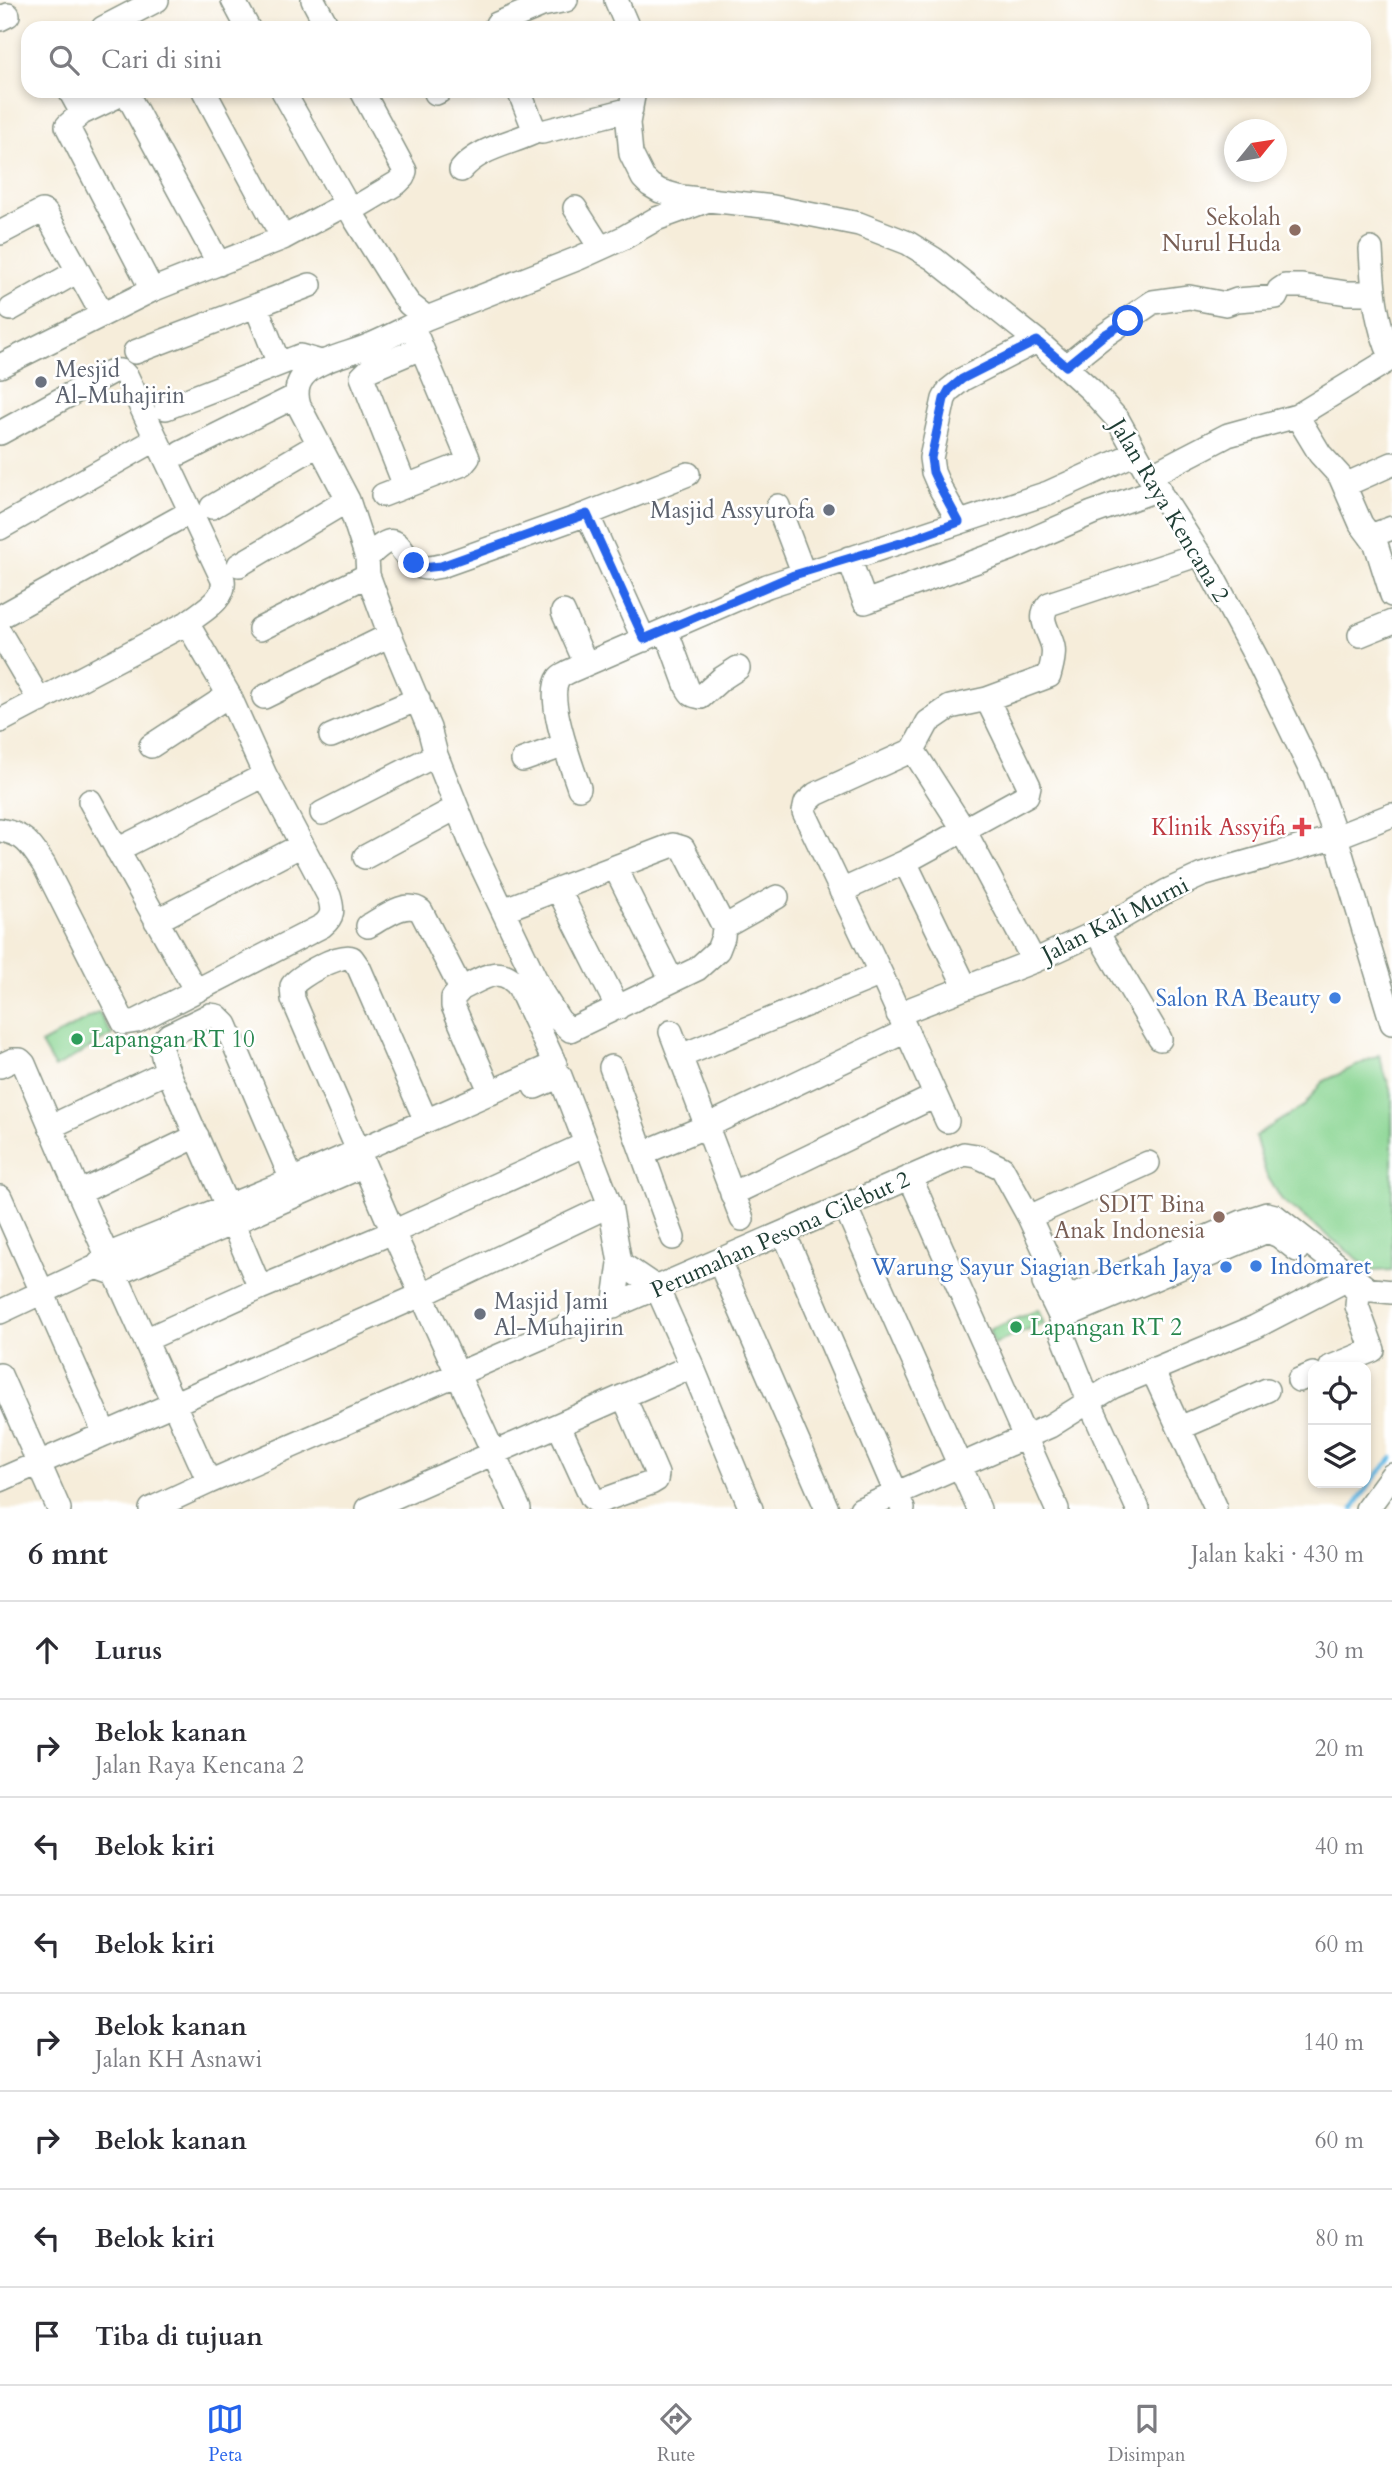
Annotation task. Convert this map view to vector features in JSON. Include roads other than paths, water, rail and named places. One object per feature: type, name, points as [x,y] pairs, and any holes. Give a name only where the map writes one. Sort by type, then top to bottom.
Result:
[{"type":"street","points":[[233,0],[244,21]]},
{"type":"street","points":[[313,0],[324,21]]},
{"type":"street","points":[[504,21],[542,5],[566,0]]},
{"type":"street","points":[[616,0],[625,21]]},
{"type":"street","points":[[114,21],[142,4]]},
{"type":"street","points":[[74,98],[82,113]]},
{"type":"street","points":[[114,98],[82,113],[67,126],[68,132],[152,290]]},
{"type":"street","points":[[130,98],[219,264]]},
{"type":"street","points":[[208,98],[283,239]]},
{"type":"street","points":[[288,98],[348,208],[419,321],[421,348],[468,458],[463,464],[394,491],[362,377],[369,370],[421,348]]},
{"type":"street","points":[[0,366],[152,290],[283,239],[397,183],[405,171],[366,98]]},
{"type":"street","points":[[522,98],[537,131]]},
{"type":"street","points":[[461,170],[471,158],[537,131],[542,132],[632,100]]},
{"type":"street","name":"Jalan Raya Kencana 2","points":[[632,100],[628,123],[631,154],[643,178],[660,191],[706,201],[773,207],[859,224],[908,243],[934,259],[1037,341],[1066,366],[1118,419],[1136,453],[1200,554],[1256,657],[1315,779],[1336,837],[1392,1023]]},
{"type":"street","points":[[503,911],[673,845],[683,848],[724,927],[718,950],[697,969],[570,1030],[549,1007],[503,911],[456,807],[418,699],[390,635],[348,500],[296,396],[297,386],[303,377],[321,362],[367,347],[419,321],[603,247],[656,219],[706,201]]},
{"type":"street","points":[[575,208],[596,241],[603,247]]},
{"type":"street","points":[[0,233],[42,211],[46,213],[102,314]]},
{"type":"street","points":[[849,558],[863,599],[868,601],[1010,549],[1092,513],[1154,482],[1228,435],[1297,416],[1392,358],[1381,334],[1373,292],[1371,249]]},
{"type":"street","points":[[11,309],[78,271]]},
{"type":"street","points":[[135,352],[310,285]]},
{"type":"street","points":[[1066,366],[1104,335],[1153,302],[1189,297],[1226,304],[1237,300],[1276,297],[1279,290],[1285,286],[1347,293],[1373,292]]},
{"type":"street","points":[[257,306],[279,363]]},
{"type":"street","points":[[959,522],[936,479],[931,458],[944,399],[949,390],[962,379],[1037,341]]},
{"type":"street","points":[[166,408],[300,356],[321,362]]},
{"type":"street","points":[[0,433],[118,370],[123,372],[155,440],[201,510],[224,587],[221,596],[187,623],[0,721]]},
{"type":"street","points":[[181,453],[296,396]]},
{"type":"street","points":[[1297,416],[1320,454],[1336,469],[1361,524],[1381,532],[1376,544],[1392,595]]},
{"type":"street","points":[[0,528],[155,440]]},
{"type":"street","points":[[0,617],[319,444]]},
{"type":"street","points":[[579,788],[557,714],[556,686],[559,678],[803,572],[907,541],[1048,493],[1136,453]]},
{"type":"street","points":[[1345,485],[1392,464]]},
{"type":"street","points":[[260,629],[368,566],[379,545],[393,542],[398,544],[414,563],[422,568],[441,566],[587,514],[688,474]]},
{"type":"street","points":[[239,565],[348,500]]},
{"type":"street","points":[[778,506],[803,572]]},
{"type":"street","points":[[587,514],[644,639]]},
{"type":"street","points":[[947,1121],[804,812],[806,803],[816,794],[913,750],[928,722],[950,706],[987,699],[1049,676],[1054,657],[1053,648],[1042,619],[1049,604],[1200,554]]},
{"type":"street","points":[[563,612],[586,664]]},
{"type":"street","points":[[1360,635],[1392,622]]},
{"type":"street","points":[[0,830],[15,832],[30,844],[44,865],[124,1023],[137,1021],[329,920],[332,907],[265,775],[229,695],[187,623]]},
{"type":"street","points":[[666,630],[687,687],[694,696],[701,697],[738,668]]},
{"type":"street","points":[[0,633],[40,701]]},
{"type":"street","points":[[264,697],[390,635]]},
{"type":"street","points":[[151,746],[229,695]]},
{"type":"street","points":[[331,736],[418,699]]},
{"type":"street","points":[[841,891],[905,862],[1027,795],[1029,786],[987,699]]},
{"type":"street","points":[[523,760],[565,745]]},
{"type":"street","points":[[913,750],[964,830],[1034,961]]},
{"type":"street","points":[[322,813],[436,755]]},
{"type":"street","points":[[117,850],[265,775]]},
{"type":"street","points":[[90,801],[196,991]]},
{"type":"street","points":[[365,857],[456,807]]},
{"type":"street","name":"Jalan Kali Murni","points":[[643,1153],[707,1126],[902,1023],[965,986],[1034,961],[1097,932],[1167,891],[1202,875],[1336,837],[1392,815]]},
{"type":"street","points":[[156,921],[302,845]]},
{"type":"street","points":[[905,862],[965,986]]},
{"type":"street","points":[[616,869],[672,981]]},
{"type":"street","points":[[559,891],[618,1008]]},
{"type":"street","points":[[724,927],[777,897]]},
{"type":"street","points":[[368,926],[407,906],[416,907],[421,911],[461,989]]},
{"type":"street","points":[[1097,932],[1160,1039]]},
{"type":"street","points":[[426,1121],[359,968],[352,958],[343,956],[297,979],[291,992],[393,1232],[519,1509]]},
{"type":"street","points":[[230,1215],[292,1180],[361,1158],[426,1121],[491,1093],[555,1064],[519,987],[507,975],[493,974],[461,989],[453,998],[453,1006],[491,1093]]},
{"type":"street","points":[[681,1056],[881,974]]},
{"type":"street","points":[[260,1288],[168,1071],[162,1049],[164,1039],[210,1016],[222,1019],[292,1180]]},
{"type":"street","points":[[671,1032],[742,1219]]},
{"type":"street","points":[[0,1066],[13,1060],[20,1060],[24,1064],[79,1193],[106,1265],[145,1340],[209,1482]]},
{"type":"street","points":[[611,1067],[673,1238]]},
{"type":"street","points":[[50,1127],[168,1071]]},
{"type":"street","points":[[0,1312],[106,1265],[560,1076],[610,1205],[620,1263],[614,1307]]},
{"type":"street","points":[[732,1194],[935,1096]]},
{"type":"street","points":[[79,1193],[197,1136]]},
{"type":"street","points":[[145,1340],[586,1144]]},
{"type":"street","name":"Perumahan Pesona Cilebut 2","points":[[151,1509],[964,1154],[987,1160]]},
{"type":"street","points":[[987,1160],[1002,1168],[1029,1217],[1064,1308],[1060,1328],[1089,1401],[1138,1509]]},
{"type":"street","points":[[987,1160],[1064,1308]]},
{"type":"street","points":[[1029,1217],[1148,1163]]},
{"type":"street","points":[[910,1177],[1057,1509]]},
{"type":"street","points":[[0,1197],[105,1434]]},
{"type":"street","points":[[0,1479],[421,1295],[610,1205]]},
{"type":"street","points":[[845,1206],[979,1509]]},
{"type":"street","points":[[1064,1308],[1196,1251],[1267,1231],[1361,1285]]},
{"type":"street","points":[[784,1233],[900,1501]]},
{"type":"street","points":[[719,1261],[827,1509]]},
{"type":"street","points":[[620,1263],[657,1288],[751,1509]]},
{"type":"street","points":[[1343,1362],[1373,1350],[1357,1306],[1361,1285]]},
{"type":"street","points":[[860,1509],[900,1501],[959,1465],[1027,1437],[1066,1417],[1111,1387],[1361,1285]]},
{"type":"street","points":[[371,1508],[692,1366]]},
{"type":"street","points":[[1152,1369],[1215,1506]]},
{"type":"street","points":[[0,1375],[59,1509]]},
{"type":"street","points":[[1180,1428],[1268,1390]]},
{"type":"street","points":[[559,1426],[592,1498],[598,1502],[651,1483],[656,1480],[657,1474],[624,1398]]},
{"type":"waterway","points":[[1353,1509],[1371,1482],[1392,1458]]},
{"type":"place","name":"Sekolah Nurul Huda","points":[[1295,230]]},
{"type":"place","name":"Mesjid Al-Muhajirin","points":[[41,382]]},
{"type":"place","name":"Masjid Assyurofa","points":[[829,510]]},
{"type":"place","name":"Klinik Assyifa","points":[[1302,827]]},
{"type":"place","name":"Salon RA Beauty","points":[[1335,998]]},
{"type":"place","name":"Lapangan RT 10","points":[[77,1039]]},
{"type":"place","name":"SDIT Bina Anak Indonesia","points":[[1219,1217]]},
{"type":"place","name":"Indomaret","points":[[1256,1266]]},
{"type":"place","name":"Warung Sayur Siagian Berkah Jaya","points":[[1226,1267]]},
{"type":"place","name":"Masjid Jami Al-Muhajirin","points":[[480,1314]]},
{"type":"place","name":"Lapangan RT 2","points":[[1016,1327]]}]
